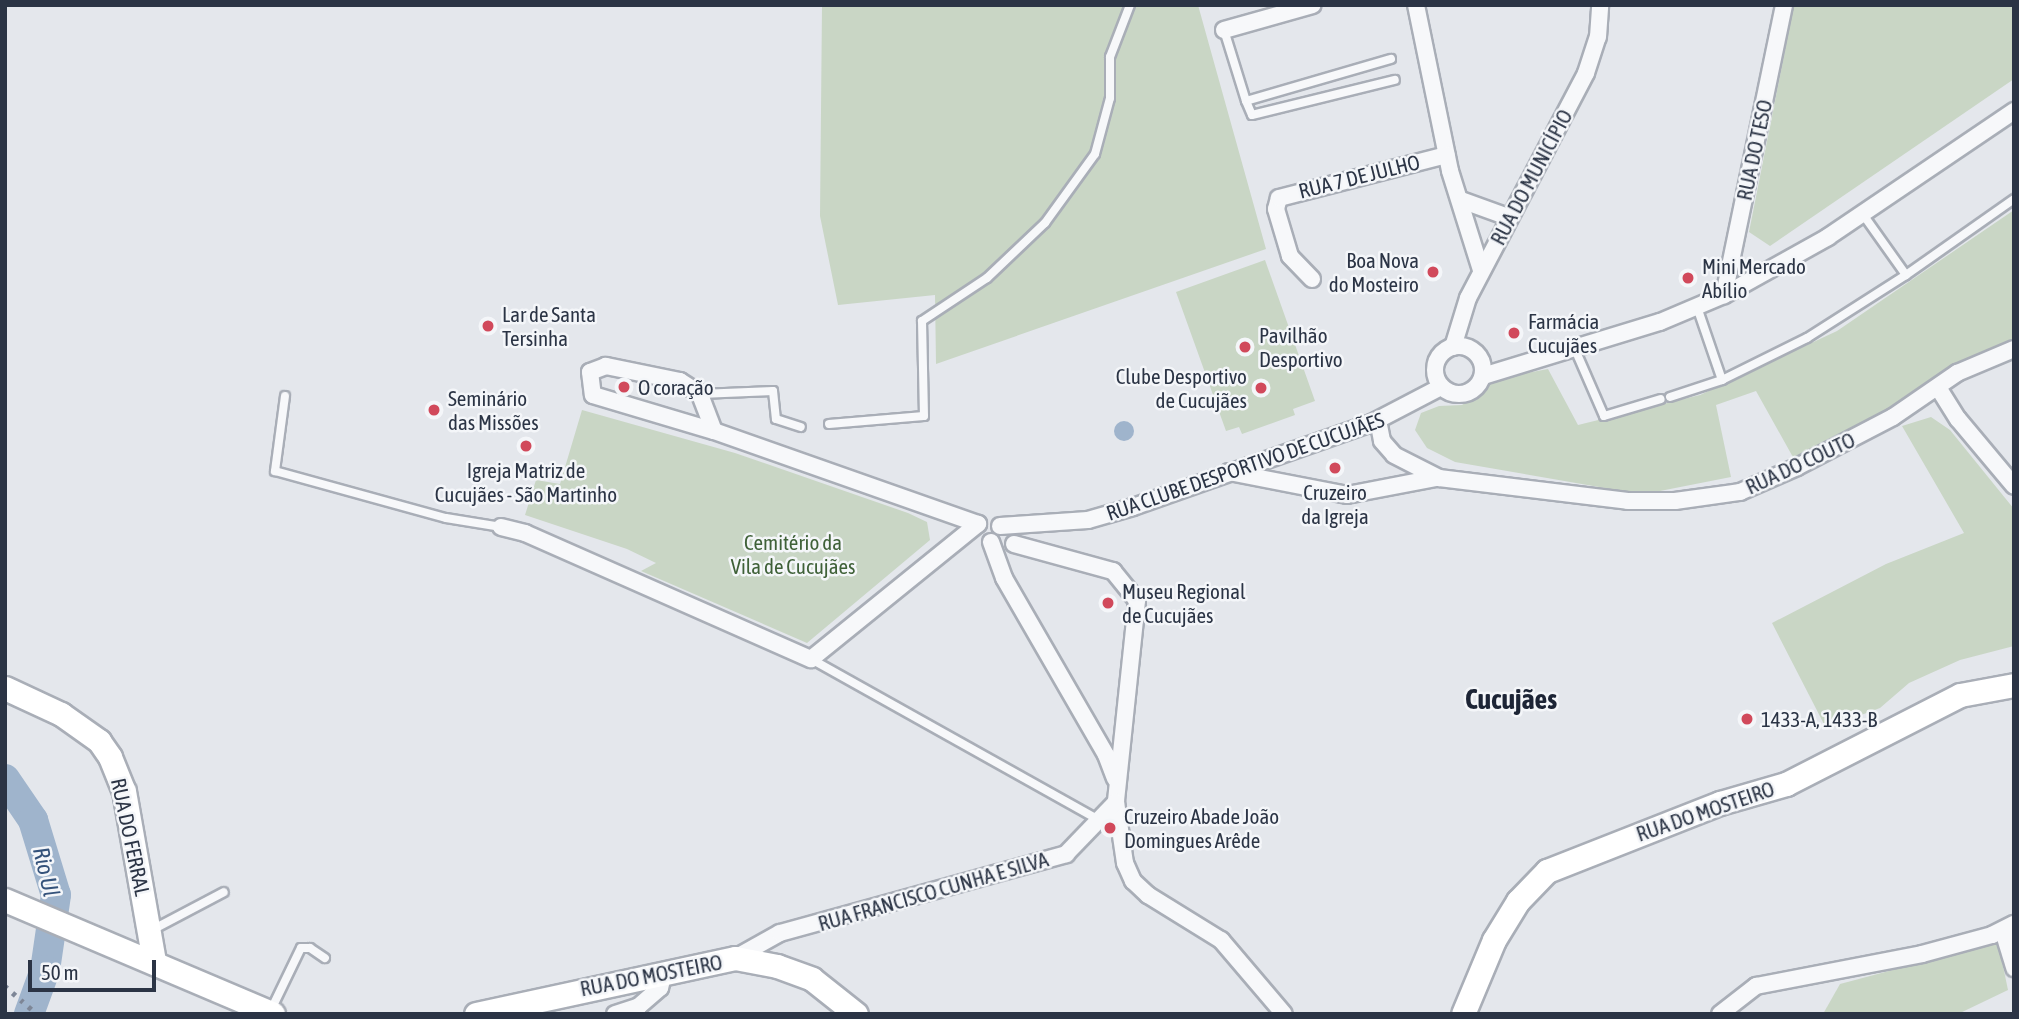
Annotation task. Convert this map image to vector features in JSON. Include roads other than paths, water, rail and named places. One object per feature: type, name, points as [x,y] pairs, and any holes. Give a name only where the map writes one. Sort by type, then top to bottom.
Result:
[{"type":"main road","name":"RUA DO MOSTEIRO","points":[[1462,1014],[1494,940],[1518,901],[1547,871],[1720,803],[1786,784],[1960,695],[2014,685]]},
{"type":"main road","name":"RUA DO FERRAL","points":[[5,688],[61,714],[99,741],[110,757],[124,791],[154,962]]},
{"type":"main road","points":[[5,900],[271,1013]]},
{"type":"main road","name":"RUA DO MOSTEIRO","points":[[476,1014],[734,958],[777,966],[812,979],[856,1014]]},
{"type":"street","points":[[1224,30],[1313,5]]},
{"type":"street","points":[[1416,5],[1447,155],[1482,270]]},
{"type":"street","name":"RUA DO MUNICÍPIO","points":[[1453,347],[1482,270],[1586,73],[1598,37],[1600,5]]},
{"type":"street","name":"RUA DO TESO","points":[[1724,295],[1784,5]]},
{"type":"street","points":[[1483,376],[1476,353],[1453,347],[1436,363],[1441,387],[1465,394],[1483,376],[1697,307],[1724,295],[1862,213],[2014,111]]},
{"type":"street","name":"RUA 7 DE JULHO","points":[[1312,279],[1290,256],[1276,209],[1279,198],[1447,155]]},
{"type":"street","points":[[1461,200],[1508,217]]},
{"type":"street","name":"RUA DO COUTO","points":[[1226,472],[1348,495],[1439,478],[1628,501],[1675,501],[1740,492],[1852,439],[1939,389],[1983,359],[2014,349]]},
{"type":"street","points":[[714,431],[699,394],[680,381],[606,366],[590,372],[593,395],[714,431],[978,524]]},
{"type":"street","name":"RUA CLUBE DESPORTIVO DE CUCUJÃES","points":[[1000,526],[1088,520],[1378,421],[1441,387]]},
{"type":"street","points":[[1939,389],[1958,419],[2014,486]]},
{"type":"street","name":"RUA DO COUTO","points":[[1378,421],[1382,441],[1394,454],[1439,478]]},
{"type":"street","points":[[501,527],[525,533],[811,659],[987,519],[1000,526],[1000,535],[991,542]]},
{"type":"street","points":[[978,524],[981,537],[991,542],[1004,578],[1106,755],[1117,794],[1125,863],[1133,881],[1221,940],[1284,1014]]},
{"type":"street","points":[[1014,544],[1113,571],[1137,601],[1117,794]]},
{"type":"street","name":"RUA FRANCISCO CUNHA E SILVA","points":[[734,958],[780,933],[1066,854],[1102,822],[1117,794]]},
{"type":"street","points":[[1720,1014],[1756,986],[1922,954],[2008,928],[2014,968]]},
{"type":"street","points":[[615,1014],[639,1006],[660,988],[664,972]]},
{"type":"lane","points":[[829,424],[924,416],[922,321],[987,278],[1045,223],[1095,154],[1110,98],[1110,57],[1130,5]]},
{"type":"lane","points":[[1224,30],[1252,115],[1395,80]]},
{"type":"lane","points":[[1246,101],[1391,59]]},
{"type":"lane","points":[[1574,347],[1604,416],[1619,415],[1722,380],[1807,338],[1906,275],[2014,199]]},
{"type":"lane","points":[[1862,213],[1906,275]]},
{"type":"lane","points":[[1697,307],[1722,380]]},
{"type":"lane","points":[[699,394],[773,391],[776,419],[801,427]]},
{"type":"lane","points":[[285,396],[275,471],[446,518],[501,527]]},
{"type":"lane","points":[[811,659],[1102,822]]},
{"type":"lane","points":[[150,931],[224,892]]},
{"type":"lane","points":[[271,1013],[301,948],[310,948],[325,958]]},
{"type":"water","points":[[1124,421],[1131,424],[1134,431],[1131,438],[1124,441],[1117,438],[1114,431],[1117,424]]},
{"type":"waterway","name":"Rio Ul","points":[[5,779],[33,820],[56,895],[45,970],[29,1014]]},
{"type":"railway","points":[[5,986],[37,1014]]},
{"type":"place","name":"Boa Nova do Mosteiro","points":[[1433,272]]},
{"type":"place","name":"Mini Mercado Abílio","points":[[1688,278]]},
{"type":"place","name":"Lar de Santa Tersinha","points":[[488,326]]},
{"type":"place","name":"Farmácia Cucujães","points":[[1514,333]]},
{"type":"place","name":"Pavilhão Desportivo","points":[[1245,347]]},
{"type":"place","name":"O coração","points":[[624,387]]},
{"type":"place","name":"Clube Desportivo de Cucujães","points":[[1261,388]]},
{"type":"place","name":"Seminário das Missões","points":[[434,410]]},
{"type":"place","name":"Igreja Matriz de Cucujães - São Martinho","points":[[526,446]]},
{"type":"place","name":"Cruzeiro da Igreja","points":[[1335,468]]},
{"type":"place","name":"Museu Regional de Cucujães","points":[[1108,603]]},
{"type":"place","name":"1433-A, 1433-B","points":[[1747,719]]},
{"type":"place","name":"Cruzeiro Abade João Domingues Arêde","points":[[1110,828]]},
{"type":"district","name":"Cucujães","points":[[1511,699]]},
{"type":"park label","name":"Cemitério da Vila de Cucujães","points":[[793,554]]}]
